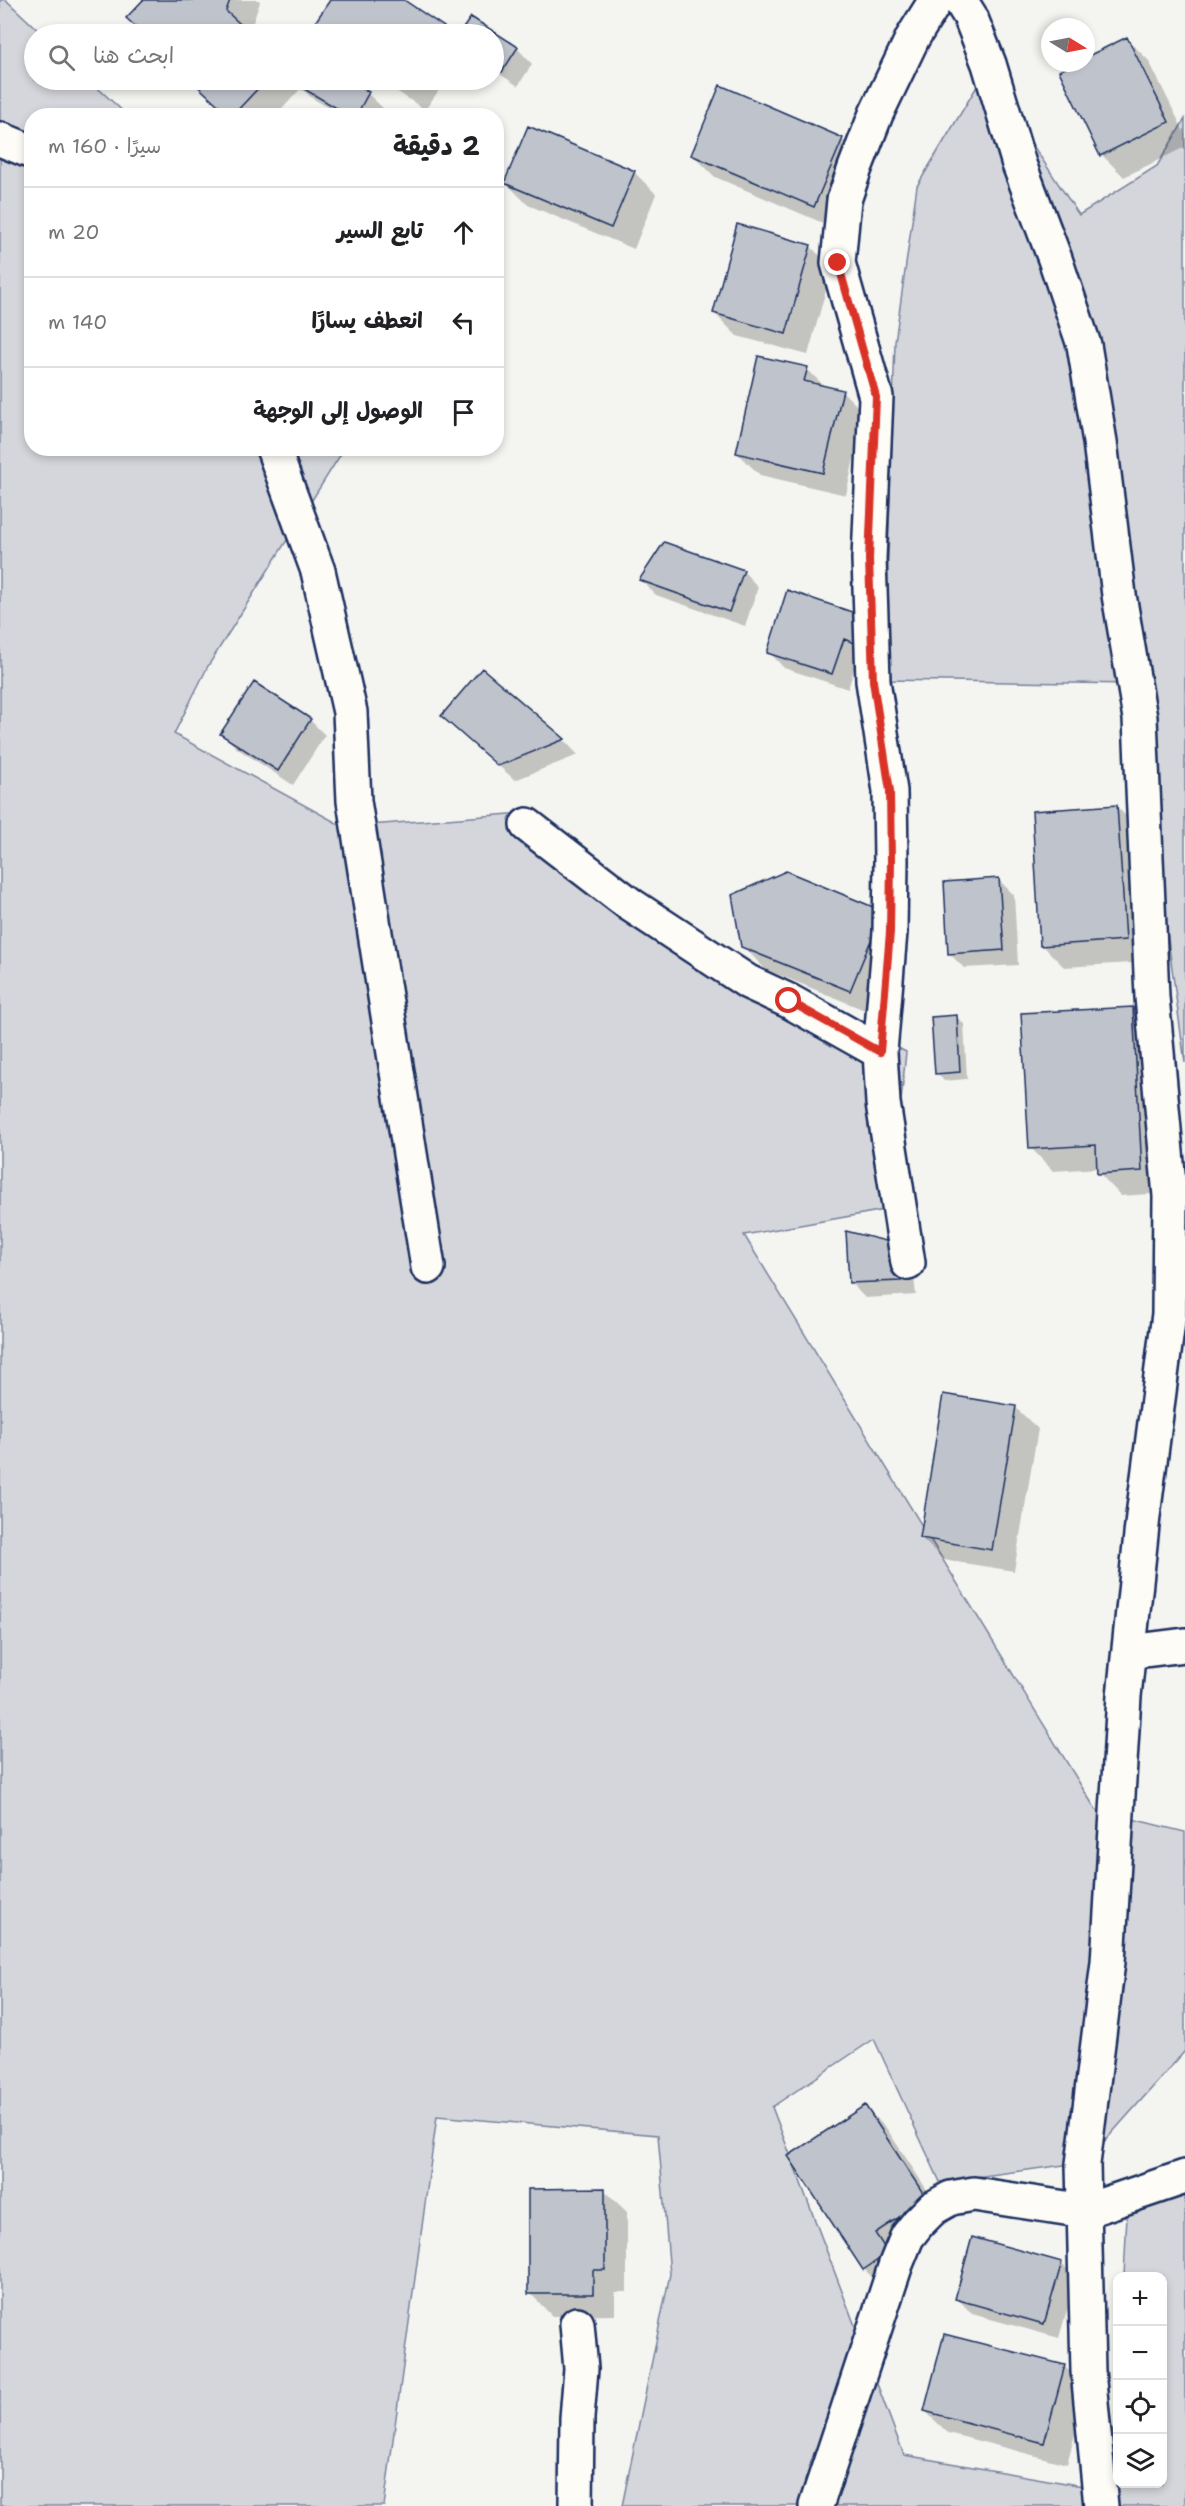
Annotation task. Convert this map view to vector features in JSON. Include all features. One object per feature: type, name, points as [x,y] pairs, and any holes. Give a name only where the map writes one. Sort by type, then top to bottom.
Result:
[{"type":"street","points":[[908,1263],[883,1103],[880,1052],[890,932],[891,861],[890,791],[873,681],[869,559],[876,397],[838,263],[844,200],[855,168],[876,114],[913,37],[936,0]]},
{"type":"street","points":[[960,0],[970,16],[989,64],[1019,164],[1084,345],[1100,442],[1119,595],[1140,718],[1152,997],[1170,1196],[1169,1314],[1143,1516],[1129,1652],[1107,1962],[1083,2164],[1088,2371],[1101,2506]]},
{"type":"street","points":[[0,139],[24,149]]},
{"type":"street","points":[[276,456],[318,572],[350,712],[354,801],[428,1267]]},
{"type":"street","points":[[528,825],[631,905],[748,982],[789,1001],[880,1052]]},
{"type":"street","points":[[1129,1652],[1185,1645]]},
{"type":"street","points":[[816,2506],[896,2264],[907,2237],[933,2208],[951,2198],[974,2194],[1085,2211],[1185,2177]]},
{"type":"street","points":[[576,2506],[577,2418],[581,2369],[577,2324]]},
{"type":"shaded area","points":[[0,0],[6,0],[31,24],[24,24],[24,90],[100,90],[119,108],[24,108],[24,456],[340,456],[208,666],[174,734],[344,827],[523,813],[647,915],[906,1052],[890,1209],[744,1235],[1096,1810],[1185,1832],[1185,2051],[1086,2162],[940,2182],[874,2039],[772,2107],[904,2455],[1112,2491],[1113,2472],[1113,2488],[1167,2488],[1167,2272],[1124,2272],[1127,2215],[1185,2195],[1185,2506],[622,2506],[670,2274],[658,2135],[437,2116],[384,2506],[0,2506]]},
{"type":"shaded area","points":[[985,73],[1079,215],[1157,166],[1185,119],[1185,1063],[1133,684],[884,680],[895,342],[917,186]]},
{"type":"building","points":[[143,0],[230,0],[226,11],[240,24],[133,24],[126,18]]},
{"type":"building","points":[[330,0],[404,0],[440,24],[314,24]]},
{"type":"building","points":[[471,17],[482,24],[466,24]]},
{"type":"building","points":[[1127,37],[1169,122],[1100,156],[1059,72],[1095,72],[1095,53]]},
{"type":"building","points":[[504,38],[518,47],[504,69]]},
{"type":"building","points":[[720,85],[843,138],[814,207],[691,155]]},
{"type":"building","points":[[202,90],[257,90],[240,108],[221,108]]},
{"type":"building","points":[[306,90],[366,90],[369,92],[360,108],[336,108]]},
{"type":"building","points":[[528,126],[635,171],[611,228],[504,183]]},
{"type":"building","points":[[737,224],[811,245],[786,334],[713,313]]},
{"type":"building","points":[[758,356],[808,367],[804,381],[843,390],[823,473],[736,453]]},
{"type":"building","points":[[664,542],[744,570],[729,612],[639,580]]},
{"type":"building","points":[[787,590],[864,616],[862,646],[844,639],[832,674],[767,653]]},
{"type":"building","points":[[482,668],[565,739],[498,766],[441,716]]},
{"type":"building","points":[[254,682],[311,719],[278,771],[220,734]]},
{"type":"building","points":[[1117,805],[1126,940],[1040,946],[1032,811]]},
{"type":"building","points":[[786,871],[883,911],[850,991],[741,947],[732,895]]},
{"type":"building","points":[[999,878],[1004,950],[948,954],[944,882]]},
{"type":"building","points":[[1133,1007],[1142,1171],[1097,1174],[1096,1145],[1029,1149],[1021,1013]]},
{"type":"building","points":[[957,1015],[960,1072],[935,1074],[931,1017]]},
{"type":"building","points":[[846,1231],[898,1244],[901,1281],[849,1283]]},
{"type":"building","points":[[943,1394],[1016,1406],[992,1550],[920,1538]]},
{"type":"building","points":[[865,2105],[927,2199],[875,2233],[888,2253],[863,2270],[788,2156]]},
{"type":"building","points":[[605,2188],[605,2270],[593,2270],[593,2294],[528,2294],[528,2189]]},
{"type":"building","points":[[972,2237],[1062,2262],[1044,2324],[955,2299]]},
{"type":"building","points":[[944,2334],[1065,2365],[1044,2443],[924,2411]]},
{"type":"route","points":[[789,1001],[880,1052],[890,932],[891,861],[890,791],[873,681],[869,559],[876,397],[838,263]]}]
